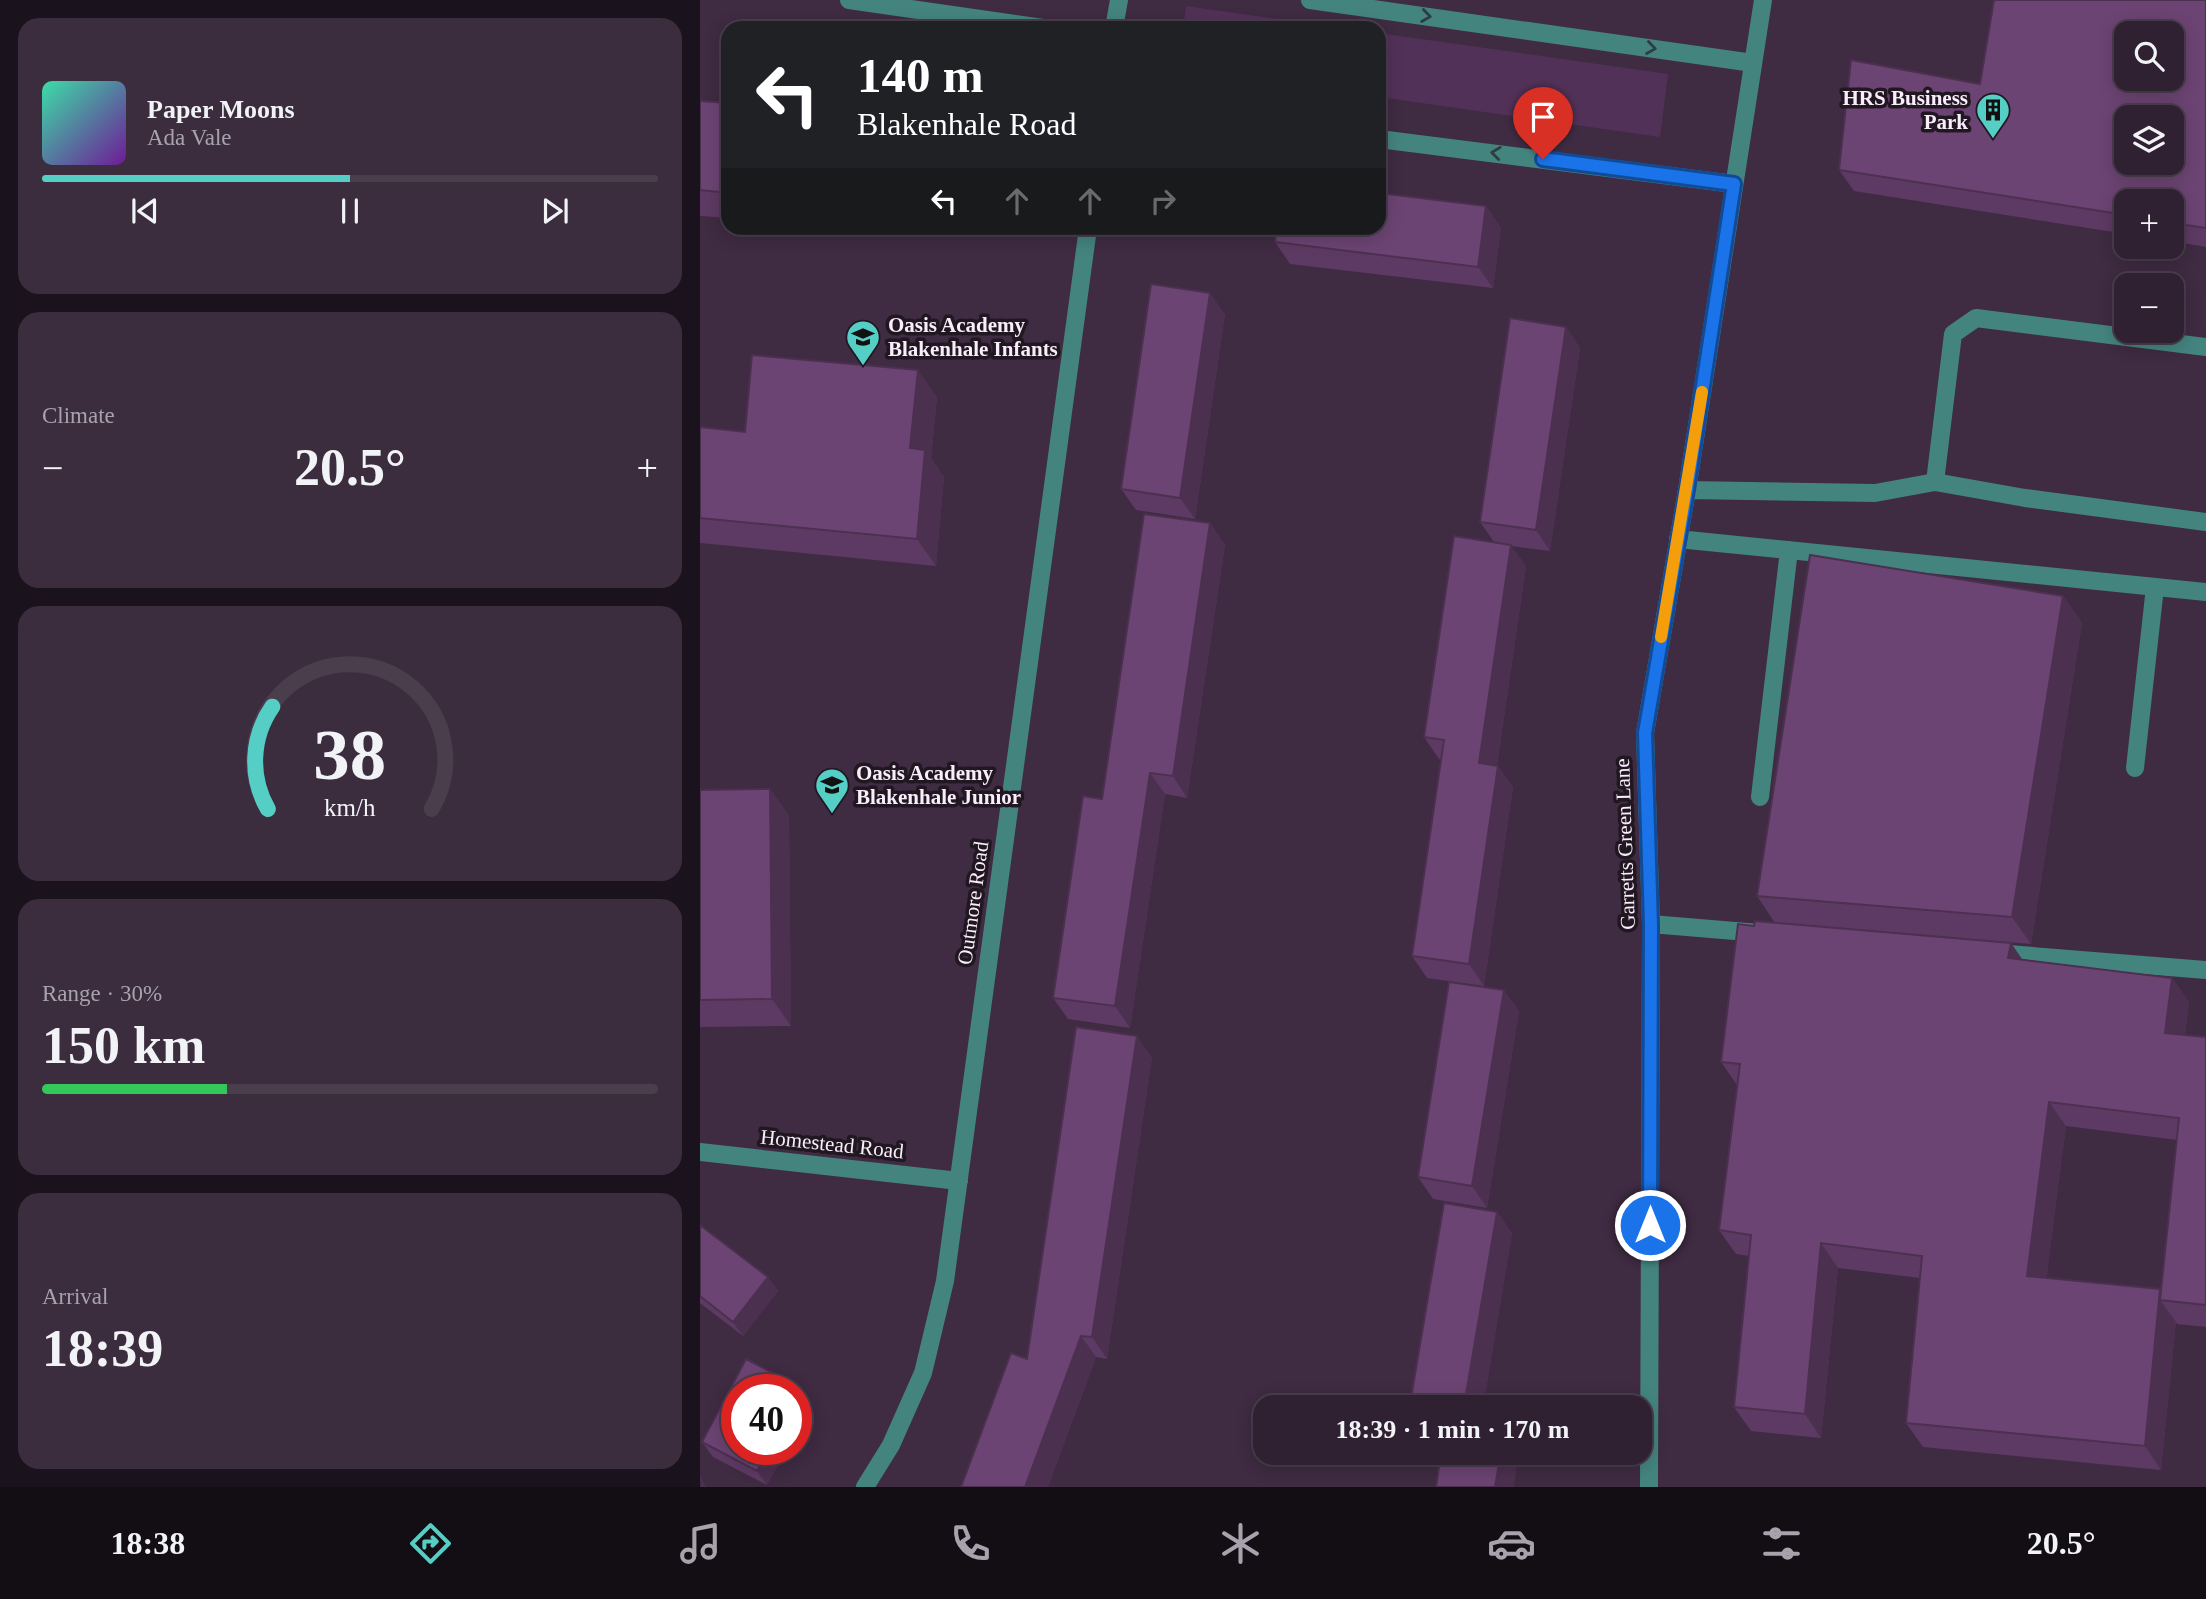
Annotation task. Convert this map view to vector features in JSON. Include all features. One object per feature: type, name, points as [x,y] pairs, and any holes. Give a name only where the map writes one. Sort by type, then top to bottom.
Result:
[{"type":"street","points":[[849,0],[994,21]]},
{"type":"street","points":[[1115,21],[1119,0]]},
{"type":"street","points":[[1310,0],[1753,62]]},
{"type":"street","name":"Garretts Green Lane","points":[[1649,1487],[1651,925],[1645,733],[1687,490],[1763,0]]},
{"type":"street","points":[[1386,140],[1734,184]]},
{"type":"street","name":"Outmore Road","points":[[865,1487],[891,1445],[923,1373],[945,1281],[1087,235]]},
{"type":"street","points":[[1935,482],[1953,334],[1976,318],[2206,347]]},
{"type":"street","points":[[1687,490],[1875,493],[1935,482],[2025,498],[2206,522]]},
{"type":"street","points":[[1678,539],[2206,592]]},
{"type":"street","points":[[1760,797],[1789,550]]},
{"type":"street","points":[[2135,768],[2155,587]]},
{"type":"street","points":[[1651,925],[1781,935]]},
{"type":"street","points":[[1973,951],[2206,970]]},
{"type":"street","name":"Homestead Road","points":[[700,1152],[959,1181]]},
{"type":"shaded area","points":[[1186,6],[1291,21],[1184,21]]},
{"type":"shaded area","points":[[1386,34],[1668,74],[1660,137],[1386,98]]},
{"type":"building","name":"HRS Business Park","points":[[1994,0],[2206,0],[2206,228],[2184,225],[2184,189],[2114,189],[2114,213],[1839,170],[1851,60],[1980,84]]},
{"type":"building","points":[[700,101],[721,102],[721,192],[700,190]]},
{"type":"building","points":[[1386,194],[1486,206],[1478,267],[1275,242],[1276,235],[1386,235]]},
{"type":"building","points":[[1151,284],[1210,293],[1180,498],[1121,489]]},
{"type":"building","points":[[1510,318],[1566,327],[1536,530],[1480,522]]},
{"type":"building","points":[[752,355],[918,370],[910,448],[925,450],[917,539],[700,518],[700,427],[745,432]]},
{"type":"building","points":[[1144,514],[1210,523],[1173,776],[1150,773],[1115,1006],[1053,998],[1083,796],[1102,799]]},
{"type":"building","points":[[1454,536],[1511,545],[1479,763],[1498,766],[1469,964],[1412,956],[1444,740],[1424,737]]},
{"type":"building","points":[[1810,555],[2063,596],[2012,917],[1757,896]]},
{"type":"building","points":[[770,789],[772,999],[700,1000],[700,790]]},
{"type":"building","points":[[1755,921],[2011,943],[2008,958],[2172,978],[2165,1033],[2206,1037],[2206,1305],[2160,1300],[2179,1118],[2049,1102],[2027,1276],[2160,1289],[2145,1446],[1906,1423],[1922,1256],[1821,1243],[1805,1414],[1734,1407],[1751,1235],[1719,1230],[1740,1064],[1721,1062],[1738,924],[1754,926]]},
{"type":"building","points":[[1449,982],[1504,990],[1472,1186],[1418,1177]]},
{"type":"building","points":[[1076,1027],[1137,1036],[1092,1337],[1081,1336],[1025,1487],[961,1487],[1011,1353],[1027,1359]]},
{"type":"building","points":[[1444,1203],[1497,1212],[1466,1395],[1412,1395]]},
{"type":"building","points":[[700,1225],[768,1277],[733,1322],[700,1296]]},
{"type":"building","points":[[746,1359],[774,1374],[738,1374]]},
{"type":"building","points":[[721,1406],[721,1452],[702,1442]]},
{"type":"building","points":[[746,1465],[760,1465],[757,1471]]},
{"type":"building","points":[[1439,1465],[1499,1465],[1495,1487],[1436,1487]]},
{"type":"slow traffic","points":[[1661,637],[1702,392]]},
{"type":"place","name":"HRS Business Park","points":[[1993,140]]},
{"type":"place","name":"Oasis Academy Blakenhale Infants","points":[[863,367]]},
{"type":"place","name":"Oasis Academy Blakenhale Junior","points":[[832,815]]},
{"type":"route","points":[[1543,159],[1734,184],[1687,490],[1645,733],[1651,925],[1650,1225]]}]
